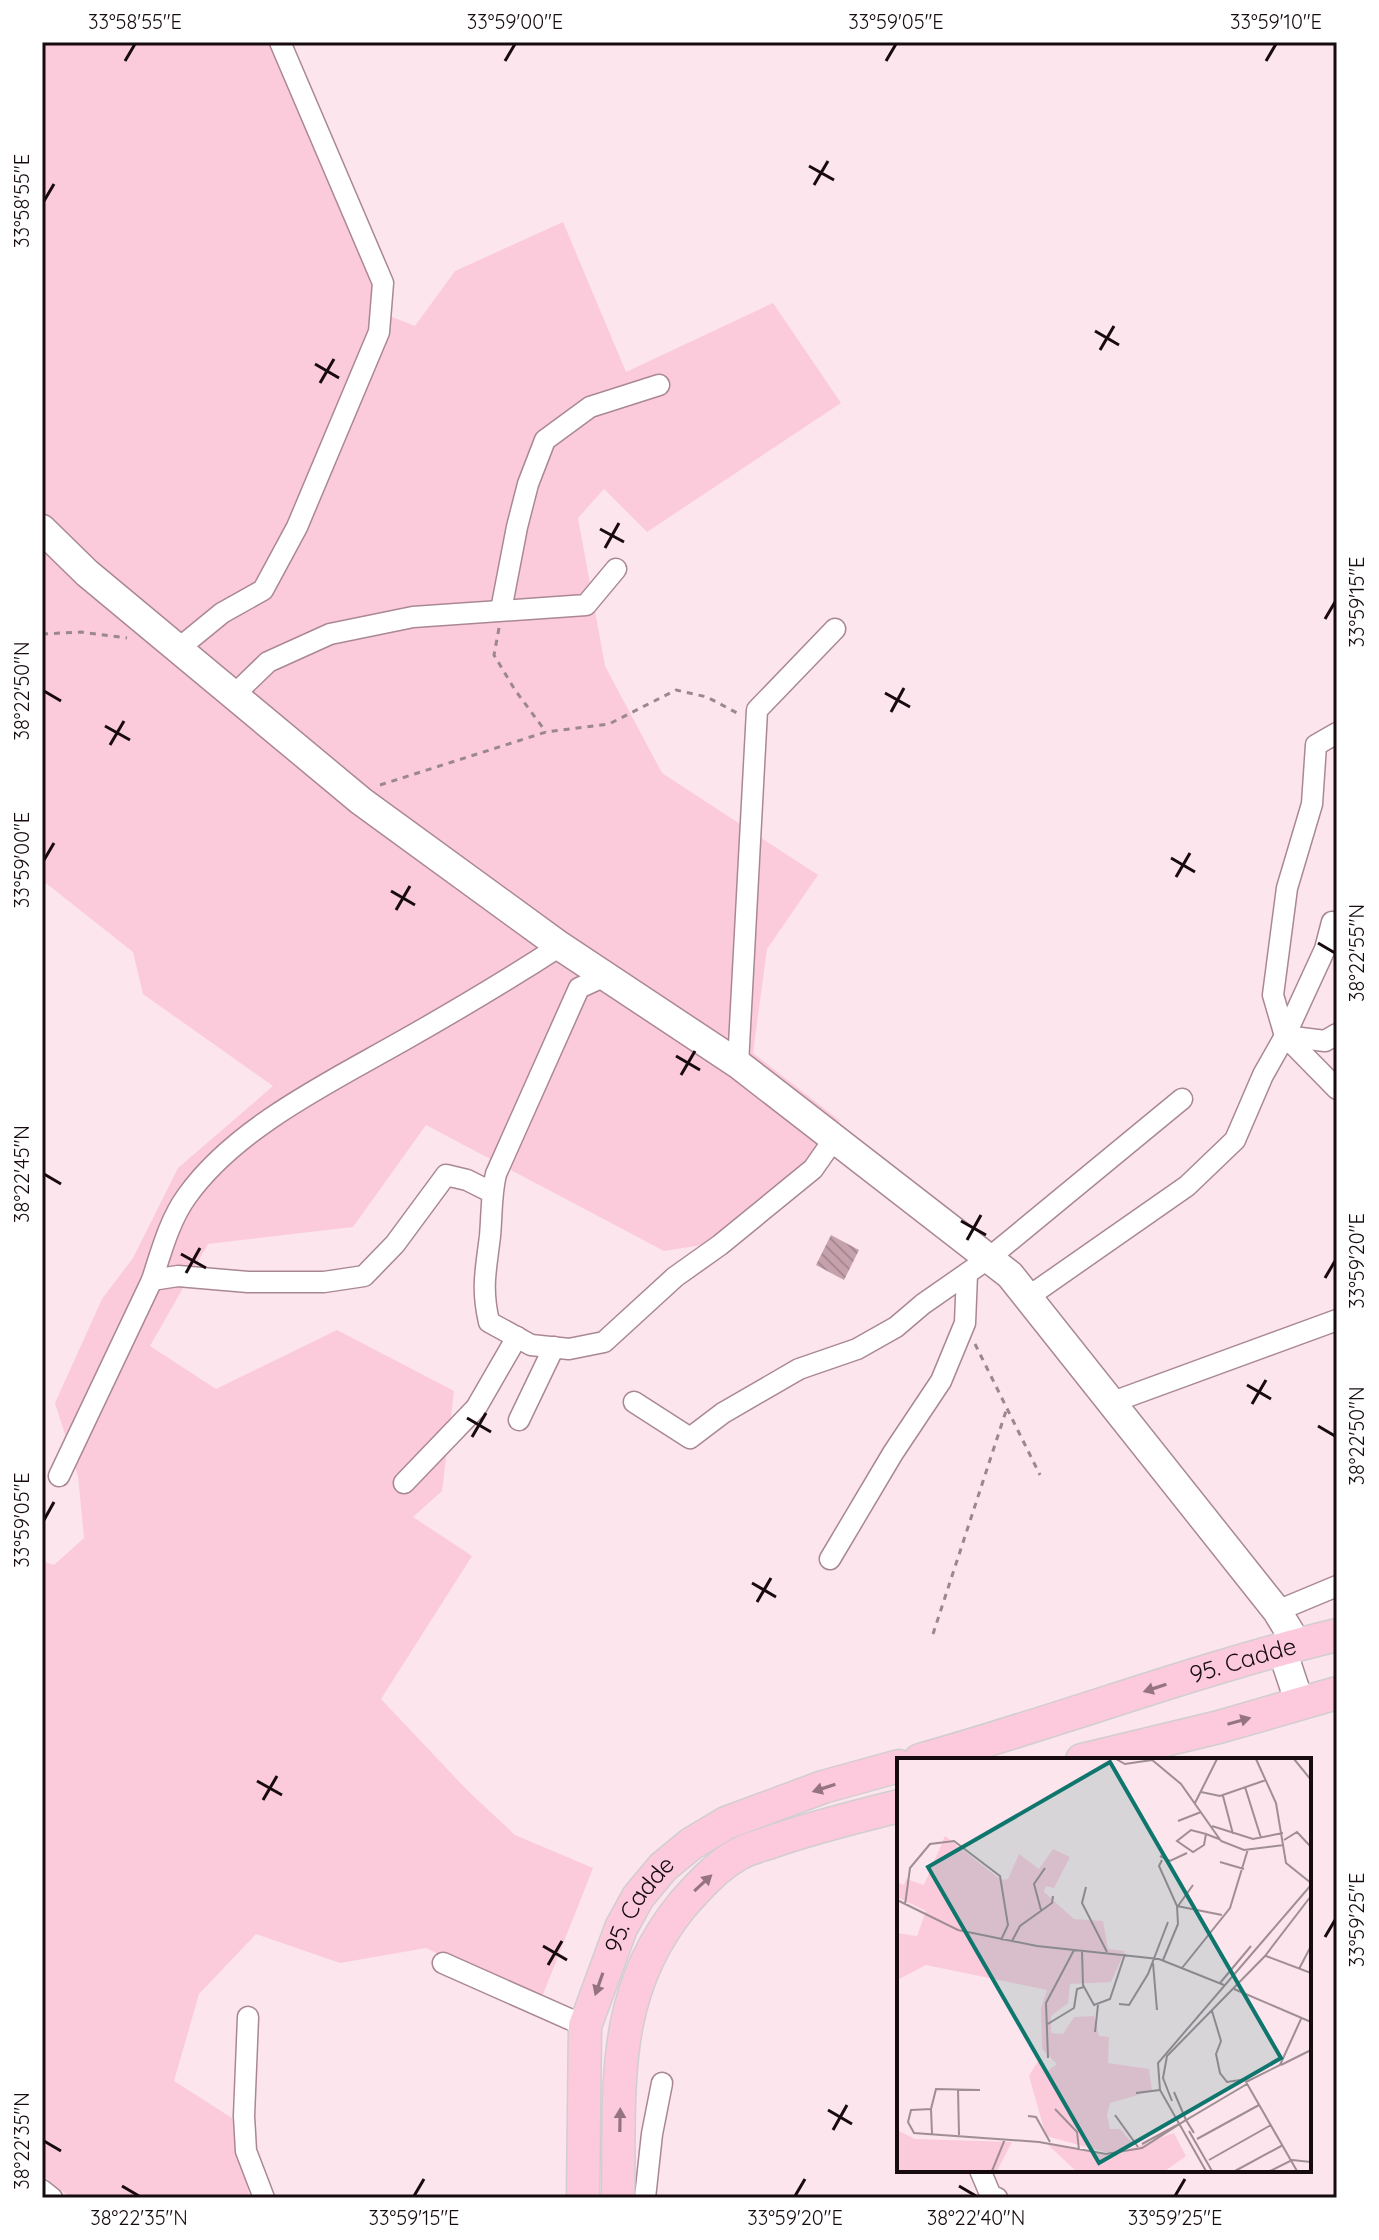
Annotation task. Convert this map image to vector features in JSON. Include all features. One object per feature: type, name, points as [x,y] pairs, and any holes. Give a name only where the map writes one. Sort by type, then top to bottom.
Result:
[{"type":"main road","name":"95. Cadde","points":[[927,1758],[1030,1729],[1289,1646],[1335,1641]]},
{"type":"main road","points":[[1101,1758],[1138,1754],[1337,1693]]},
{"type":"main road","name":"95. Cadde","points":[[583,2198],[585,2026],[621,1928],[638,1897],[663,1867],[691,1844],[726,1823],[823,1787],[897,1767]]},
{"type":"main road","name":"95. Cadde","points":[[618,2198],[621,2070],[627,2012],[642,1968],[665,1926],[700,1884],[738,1854],[791,1835],[897,1807]]},
{"type":"street","points":[[178,649],[222,613],[263,590],[297,527],[379,332],[383,283],[280,42]]},
{"type":"street","points":[[501,610],[528,484],[545,440],[590,407],[659,385]]},
{"type":"street","points":[[42,529],[87,573],[352,793],[560,946],[738,1064],[834,1139],[978,1266],[1010,1275],[1277,1611],[1289,1646],[1300,1704]]},
{"type":"street","points":[[234,695],[268,662],[330,634],[413,617],[586,605],[616,569]]},
{"type":"street","points":[[738,1064],[757,710],[835,629]]},
{"type":"street","points":[[1337,733],[1316,745],[1312,804],[1287,888],[1273,995],[1285,1036],[1337,1089]]},
{"type":"street","points":[[1028,1297],[1187,1186],[1235,1140],[1325,949],[1332,922]]},
{"type":"street","points":[[59,1476],[152,1280],[161,1251],[187,1197],[224,1155],[265,1124],[345,1074],[491,991],[560,946]]},
{"type":"street","points":[[605,976],[579,988],[496,1174],[491,1192],[490,1232],[482,1295],[489,1322],[531,1345],[569,1349],[604,1342],[675,1277],[720,1245],[813,1169],[834,1139]]},
{"type":"street","points":[[1285,1036],[1325,1041],[1337,1034]]},
{"type":"street","points":[[634,1402],[690,1438],[723,1413],[799,1369],[857,1349],[896,1327],[978,1266],[1182,1099]]},
{"type":"street","points":[[152,1280],[178,1276],[248,1282],[324,1282],[364,1276],[395,1244],[446,1175],[467,1180],[491,1192]]},
{"type":"street","points":[[830,1559],[893,1453],[941,1381],[965,1323],[978,1266]]},
{"type":"street","points":[[1110,1403],[1337,1320]]},
{"type":"street","points":[[404,1483],[476,1408],[517,1337]]},
{"type":"street","points":[[519,1420],[554,1347]]},
{"type":"street","points":[[1277,1611],[1337,1586]]},
{"type":"street","points":[[443,1963],[585,2026]]},
{"type":"street","points":[[248,2017],[244,2116],[246,2151],[264,2198]]},
{"type":"street","points":[[645,2198],[652,2134],[662,2083]]},
{"type":"street","points":[[981,2172],[991,2196],[997,2198]]},
{"type":"street","points":[[42,2190],[52,2198]]},
{"type":"path","points":[[501,610],[494,655],[546,732]]},
{"type":"path","points":[[42,634],[81,632],[135,639]]},
{"type":"path","points":[[352,793],[546,732],[609,724],[676,690],[707,697],[756,724]]},
{"type":"path","points":[[965,1323],[1040,1475]]},
{"type":"path","points":[[933,1634],[1007,1408]]},
{"type":"shaded area","points":[[42,42],[286,42],[385,269],[369,308],[415,326],[455,271],[563,222],[626,372],[773,303],[841,403],[647,532],[604,489],[578,518],[605,666],[662,773],[818,875],[767,949],[753,1053],[840,1121],[804,1164],[708,1244],[664,1251],[426,1125],[353,1227],[208,1244],[150,1346],[216,1389],[337,1330],[454,1391],[442,1491],[413,1517],[472,1556],[381,1699],[467,1790],[515,1835],[593,1868],[540,2002],[426,1948],[340,1963],[256,1934],[199,1994],[174,2081],[232,2118],[250,2198],[71,2198],[42,2175],[42,1561],[54,1565],[84,1538],[78,1476],[55,1403],[102,1299],[133,1258],[178,1168],[273,1086],[143,994],[133,952],[42,880]]},
{"type":"building","points":[[831,1235],[859,1250],[844,1280],[816,1265]]}]
